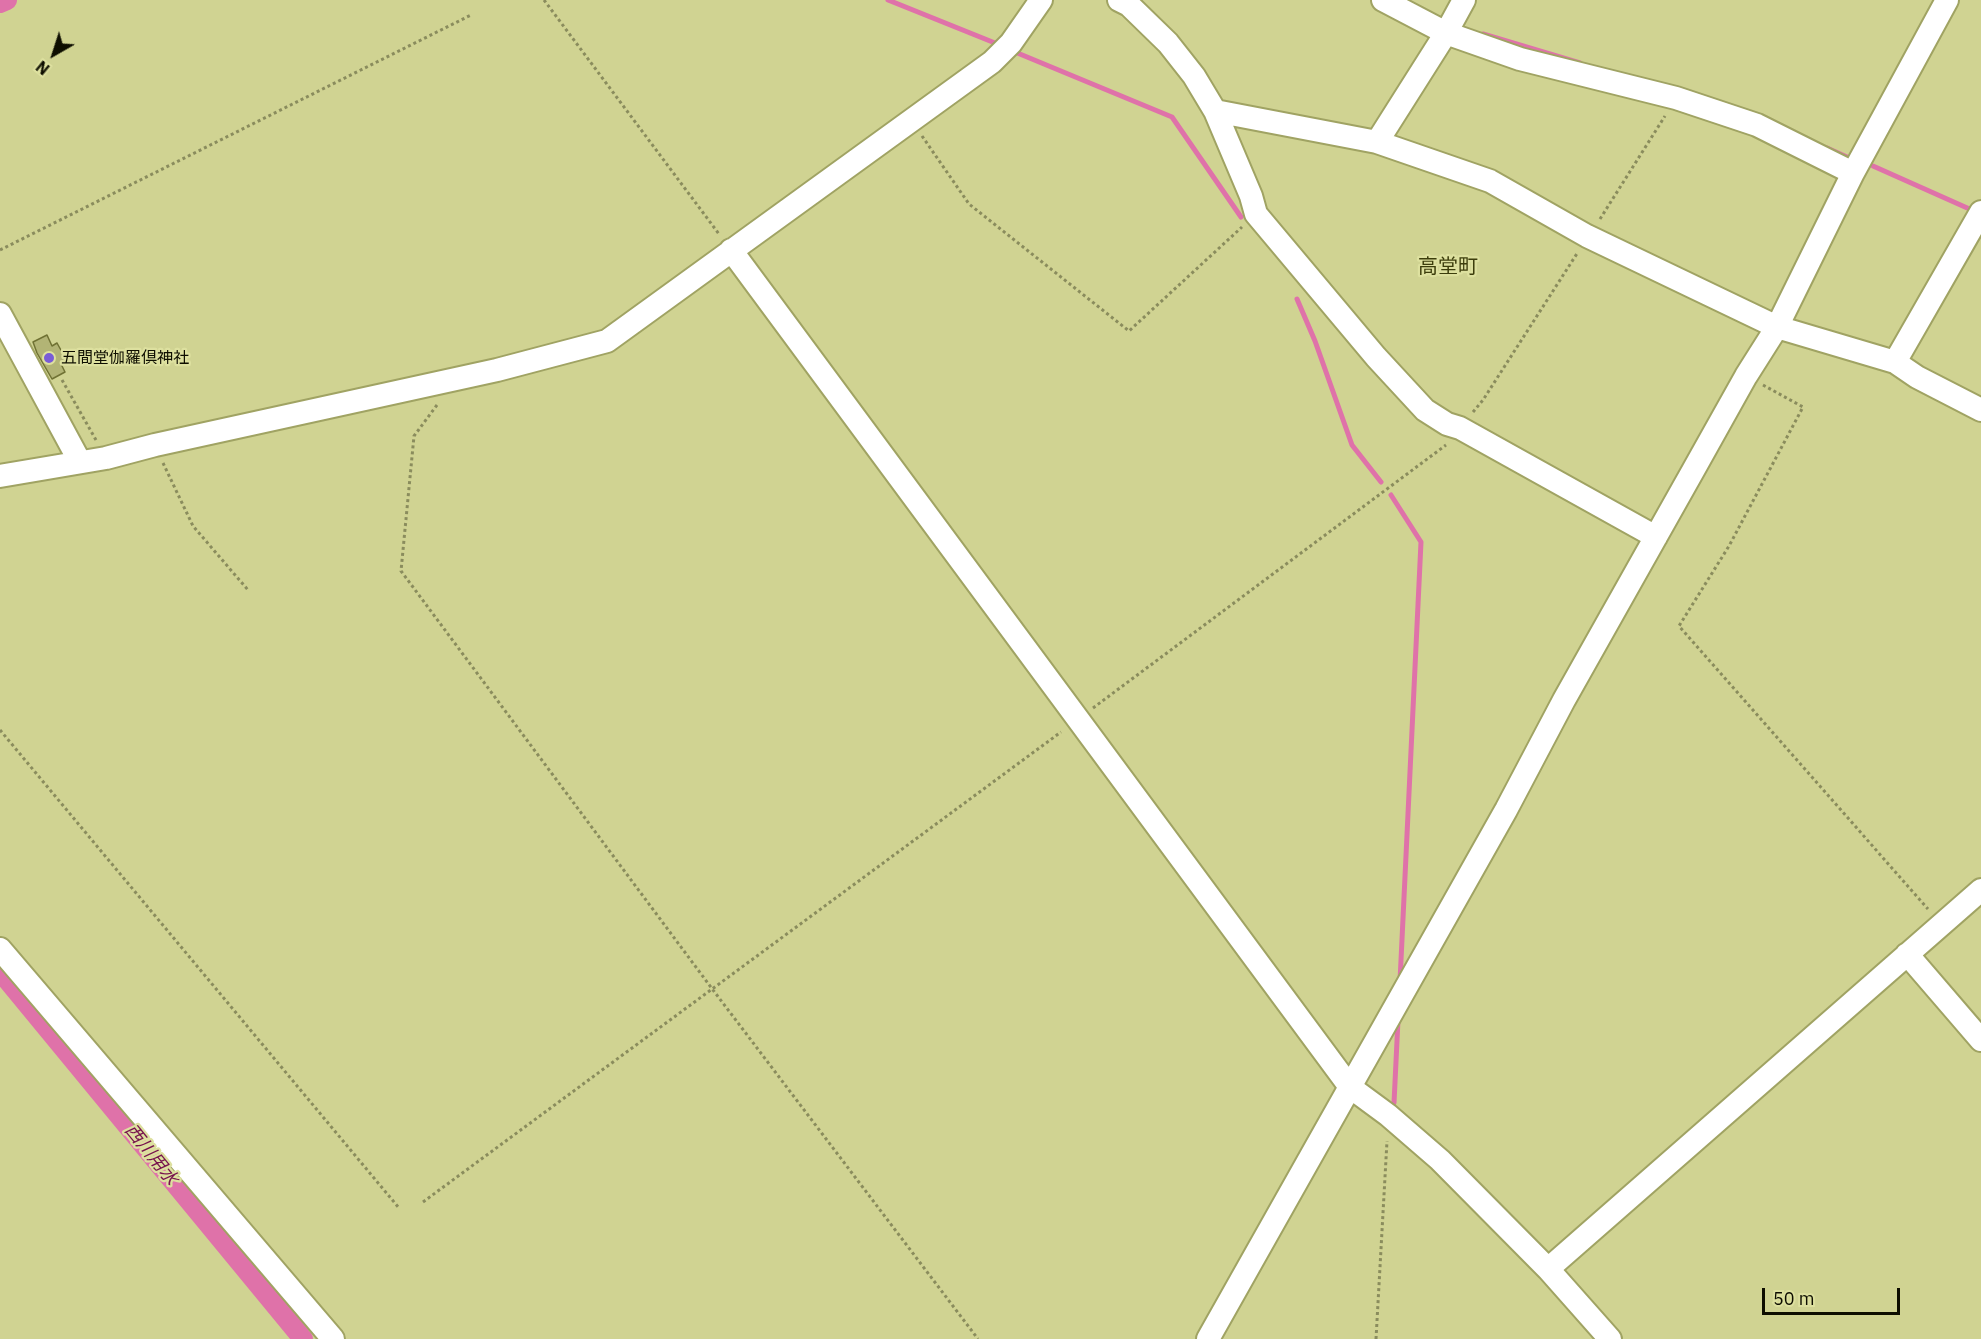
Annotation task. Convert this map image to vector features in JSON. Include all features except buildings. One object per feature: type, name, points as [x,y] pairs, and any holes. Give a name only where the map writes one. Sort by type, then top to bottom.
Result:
[{"type":"street","points":[[0,476],[106,458],[155,445],[497,370],[607,341],[992,62],[1011,43],[1041,0]]},
{"type":"street","points":[[1119,0],[1129,5],[1168,43],[1194,76],[1215,111],[1251,196],[1256,214],[1376,357],[1425,410],[1656,537]]},
{"type":"street","points":[[1383,0],[1447,31],[1520,58],[1676,98],[1757,125],[1853,173]]},
{"type":"street","points":[[1208,1339],[1506,810],[1564,700],[1746,376],[1778,327],[1853,173],[1947,0]]},
{"type":"street","points":[[1377,142],[1462,4]]},
{"type":"street","points":[[1215,111],[1377,142],[1490,181],[1587,236],[1778,327],[1895,362],[1917,377],[1981,410]]},
{"type":"street","points":[[1895,362],[1981,212]]},
{"type":"street","points":[[731,250],[1350,1087],[1388,1115],[1440,1160],[1548,1269],[1610,1339]]},
{"type":"street","points":[[0,314],[80,462]]},
{"type":"street","points":[[1548,1269],[1981,890]]},
{"type":"street","points":[[0,949],[333,1339]]},
{"type":"street","points":[[1907,954],[1981,1040]]},
{"type":"path","points":[[544,0],[731,250]]},
{"type":"path","points":[[0,250],[471,15]]},
{"type":"path","points":[[423,1202],[713,990],[1445,446],[1483,400],[1587,236],[1602,218],[1676,98]]},
{"type":"path","points":[[910,120],[969,204],[1130,331],[1256,214]]},
{"type":"path","points":[[1746,376],[1803,407],[1729,546],[1679,627],[1941,924]]},
{"type":"path","points":[[62,380],[106,458]]},
{"type":"path","points":[[438,402],[414,436],[401,571],[713,990],[978,1339]]},
{"type":"path","points":[[155,445],[193,526],[248,590]]},
{"type":"path","points":[[0,730],[399,1208]]},
{"type":"path","points":[[1376,1339],[1388,1115]]},
{"type":"waterway","points":[[0,3],[7,0]]},
{"type":"waterway","points":[[888,0],[995,43]]},
{"type":"waterway","points":[[1483,34],[1580,63]]},
{"type":"waterway","points":[[1015,52],[1172,117],[1241,217]]},
{"type":"waterway","points":[[1827,148],[1847,157]]},
{"type":"waterway","points":[[1873,166],[1974,211]]},
{"type":"waterway","points":[[1297,299],[1315,341],[1352,445],[1381,482]]},
{"type":"waterway","points":[[1391,495],[1421,542],[1400,981]]},
{"type":"waterway","name":"西川用水","points":[[0,971],[303,1339]]},
{"type":"waterway","points":[[1394,1103],[1398,1020]]},
{"type":"place","name":"五間堂伽羅倶神社","points":[[49,358]]},
{"type":"district","name":"高堂町","points":[[1448,267]]}]
